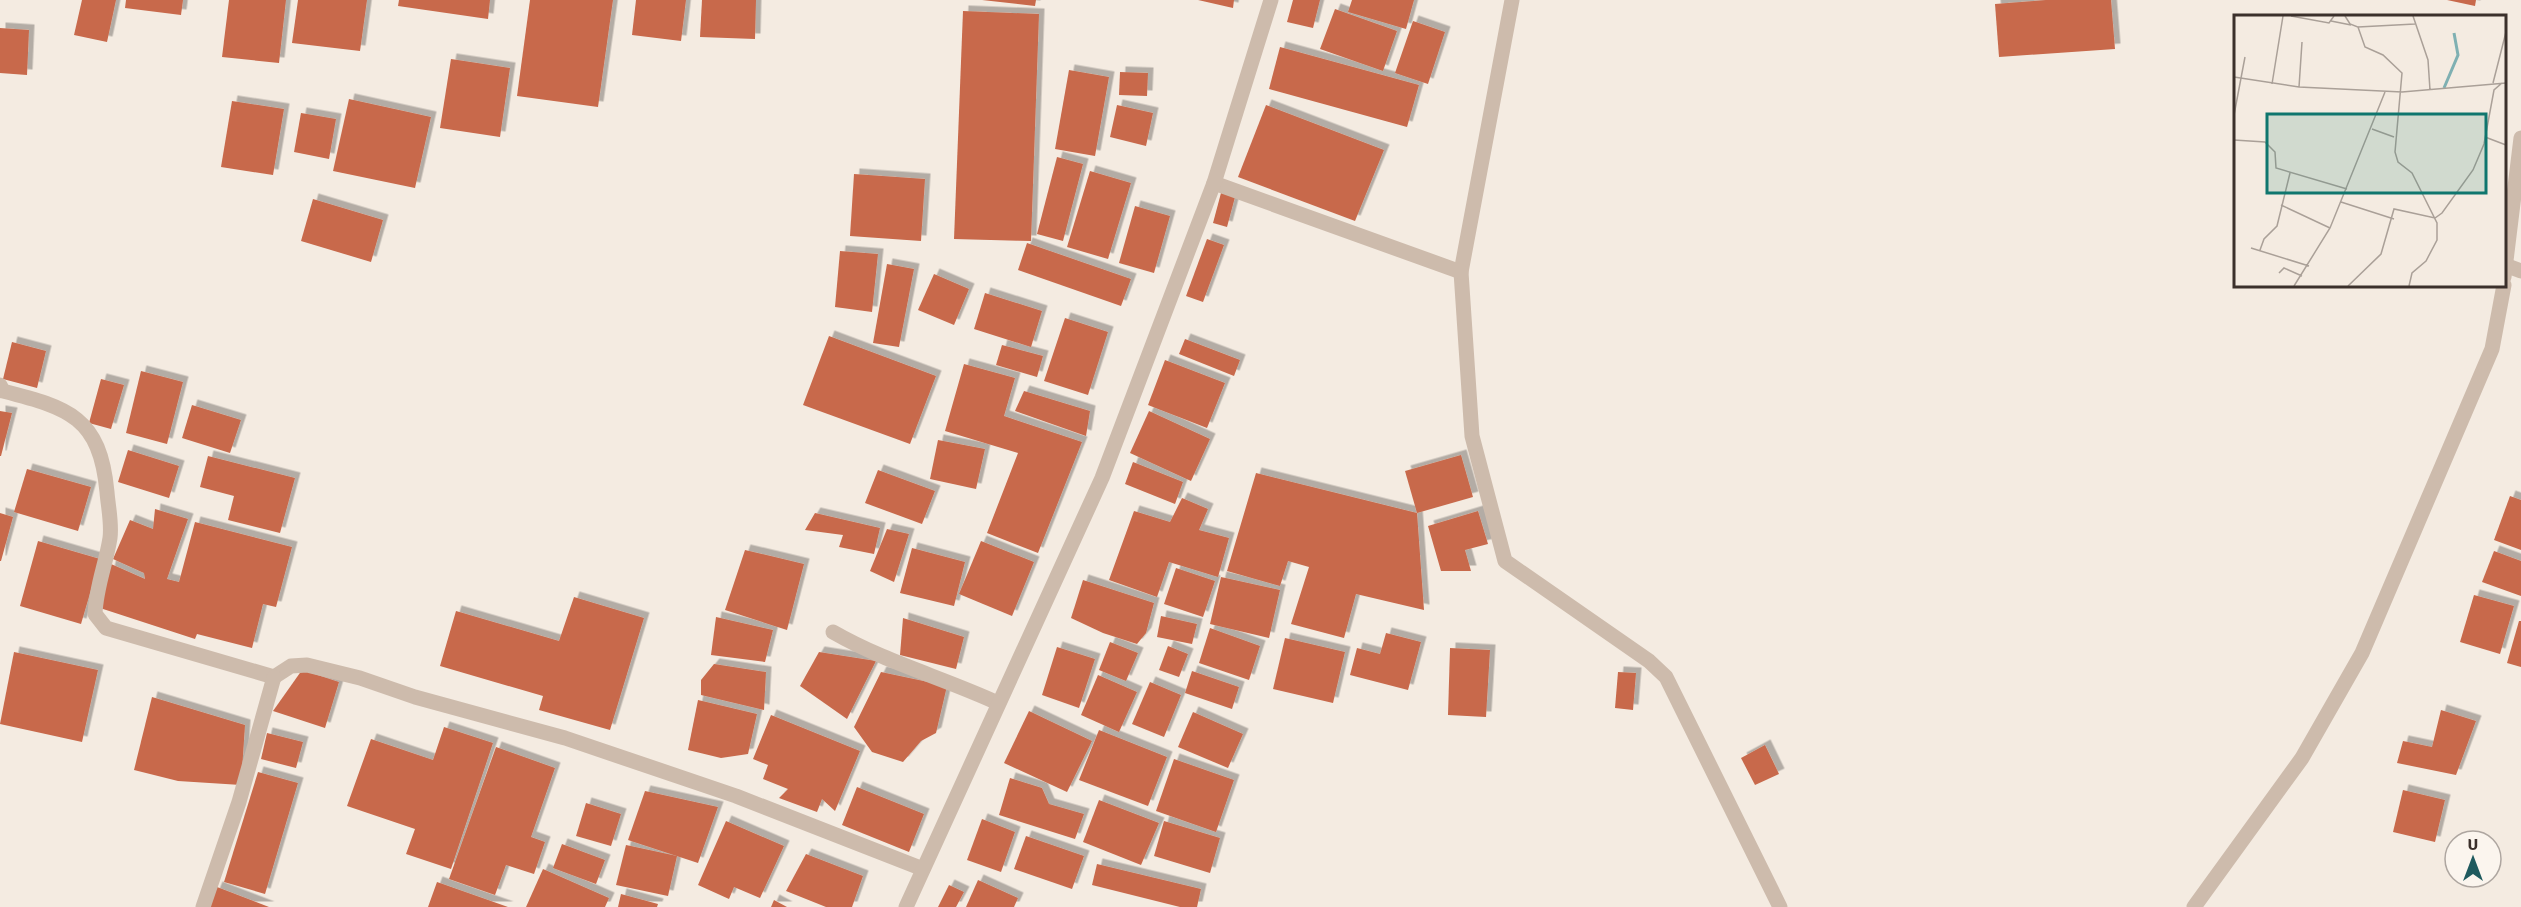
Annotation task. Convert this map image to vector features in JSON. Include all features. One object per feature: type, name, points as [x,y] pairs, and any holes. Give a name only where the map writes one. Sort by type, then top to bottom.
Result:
[{"type":"street","points":[[906,907],[1101,478],[1214,183],[1271,0]]},
{"type":"street","points":[[1512,0],[1461,272],[1472,436],[1505,561],[1648,661],[1666,677],[1780,907]]},
{"type":"street","points":[[2506,263],[2521,138]]},
{"type":"street","points":[[1214,183],[1461,272]]},
{"type":"street","points":[[2194,907],[2302,758],[2362,653],[2492,349],[2504,286]]},
{"type":"street","points":[[0,385],[3,392],[57,407],[79,420],[98,445],[105,475],[111,535],[96,595],[95,614],[106,628],[274,677]]},
{"type":"street","points":[[833,632],[861,648],[998,703]]},
{"type":"street","points":[[203,907],[239,802],[274,677],[291,666],[307,665],[360,678],[416,697],[566,738],[736,796],[923,869]]},
{"type":"building","points":[[82,0],[116,0],[107,42],[74,35]]},
{"type":"building","points":[[126,0],[183,0],[181,15],[125,8]]},
{"type":"building","points":[[229,0],[286,0],[279,63],[222,57]]},
{"type":"building","points":[[298,0],[367,0],[360,51],[292,43]]},
{"type":"building","points":[[399,0],[490,0],[488,19],[398,6]]},
{"type":"building","points":[[530,0],[613,0],[598,107],[517,96]]},
{"type":"building","points":[[636,0],[686,0],[681,41],[632,35]]},
{"type":"building","points":[[702,0],[756,0],[755,39],[700,37]]},
{"type":"building","points":[[982,0],[1036,0],[1035,6]]},
{"type":"building","points":[[1198,0],[1234,0],[1233,8]]},
{"type":"building","points":[[1293,0],[1320,0],[1313,28],[1287,22]]},
{"type":"building","points":[[1352,0],[1414,0],[1406,29],[1348,12]]},
{"type":"building","points":[[2046,0],[2111,0],[2115,49],[1999,57],[1995,4]]},
{"type":"building","points":[[2447,0],[2476,0],[2475,6]]},
{"type":"building","points":[[1335,9],[1397,31],[1383,71],[1320,49]]},
{"type":"building","points":[[963,11],[1039,14],[1031,241],[954,239]]},
{"type":"building","points":[[1413,21],[1445,32],[1428,84],[1395,73]]},
{"type":"building","points":[[0,28],[29,30],[27,75],[0,73]]},
{"type":"building","points":[[1280,47],[1419,85],[1407,127],[1269,89]]},
{"type":"building","points":[[451,59],[510,68],[500,137],[440,128]]},
{"type":"building","points":[[1069,70],[1109,77],[1095,156],[1055,149]]},
{"type":"building","points":[[1120,72],[1148,73],[1147,96],[1119,95]]},
{"type":"building","points":[[349,99],[431,117],[415,188],[333,171]]},
{"type":"building","points":[[232,101],[284,109],[273,175],[221,167]]},
{"type":"building","points":[[1117,105],[1153,113],[1146,146],[1110,137]]},
{"type":"building","points":[[1266,105],[1384,150],[1355,221],[1238,177]]},
{"type":"building","points":[[301,113],[336,119],[329,159],[294,152]]},
{"type":"building","points":[[1057,157],[1083,164],[1063,241],[1037,234]]},
{"type":"building","points":[[1090,171],[1131,183],[1108,259],[1067,247]]},
{"type":"building","points":[[854,174],[925,179],[921,241],[850,236]]},
{"type":"building","points":[[1221,193],[1235,197],[1227,227],[1213,223]]},
{"type":"building","points":[[313,199],[383,220],[371,262],[301,241]]},
{"type":"building","points":[[1135,206],[1170,216],[1154,273],[1119,263]]},
{"type":"building","points":[[1207,239],[1224,245],[1203,302],[1186,296]]},
{"type":"building","points":[[1027,243],[1131,279],[1121,306],[1018,270]]},
{"type":"building","points":[[840,251],[878,254],[872,312],[835,307]]},
{"type":"building","points":[[887,264],[914,269],[899,347],[873,343]]},
{"type":"building","points":[[934,274],[969,289],[954,325],[918,310]]},
{"type":"building","points":[[985,293],[1042,311],[1031,347],[974,329]]},
{"type":"building","points":[[1065,318],[1108,332],[1088,395],[1044,381]]},
{"type":"building","points":[[829,336],[936,376],[910,444],[803,405]]},
{"type":"building","points":[[1185,339],[1240,360],[1234,376],[1179,354]]},
{"type":"building","points":[[12,342],[46,351],[37,388],[3,379]]},
{"type":"building","points":[[1002,345],[1043,356],[1037,377],[996,365]]},
{"type":"building","points":[[1165,360],[1225,383],[1207,428],[1148,405]]},
{"type":"building","points":[[964,364],[1015,378],[1004,416],[1082,442],[1038,553],[987,533],[1018,453],[945,431]]},
{"type":"building","points":[[141,371],[183,382],[167,444],[126,433]]},
{"type":"building","points":[[101,379],[124,385],[111,429],[89,423]]},
{"type":"building","points":[[1024,391],[1090,411],[1086,436],[1015,411]]},
{"type":"building","points":[[192,405],[241,420],[230,453],[182,438]]},
{"type":"building","points":[[0,411],[12,413],[1,456],[0,456]]},
{"type":"building","points":[[1149,411],[1210,439],[1191,481],[1130,453]]},
{"type":"building","points":[[938,440],[985,449],[976,489],[930,479]]},
{"type":"building","points":[[128,450],[179,466],[169,498],[118,482]]},
{"type":"building","points":[[1461,455],[1473,497],[1417,513],[1405,471]]},
{"type":"building","points":[[208,456],[295,478],[280,533],[228,520],[234,496],[200,487]]},
{"type":"building","points":[[1133,462],[1183,482],[1175,504],[1125,484]]},
{"type":"building","points":[[27,469],[91,487],[78,531],[14,512]]},
{"type":"building","points":[[878,470],[935,491],[922,524],[865,503]]},
{"type":"building","points":[[1256,473],[1417,513],[1424,610],[1356,594],[1344,638],[1291,624],[1309,567],[1288,561],[1280,586],[1227,571]]},
{"type":"building","points":[[2510,496],[2521,500],[2521,550],[2494,540]]},
{"type":"building","points":[[1182,498],[1208,509],[1199,530],[1229,538],[1218,577],[1169,562],[1157,597],[1109,580],[1134,511],[1170,522]]},
{"type":"building","points":[[155,509],[188,519],[167,579],[179,582],[195,522],[292,547],[276,607],[263,604],[252,648],[197,634],[195,639],[100,608],[111,564],[145,579],[144,573],[113,559],[130,520],[153,529]]},
{"type":"building","points":[[1478,511],[1488,544],[1465,550],[1471,571],[1441,571],[1428,526]]},
{"type":"building","points":[[0,513],[13,517],[1,561],[0,561]]},
{"type":"building","points":[[815,513],[880,528],[874,554],[839,547],[843,535],[805,530]]},
{"type":"building","points":[[887,529],[909,534],[894,582],[870,571]]},
{"type":"building","points":[[38,541],[100,559],[81,624],[20,606]]},
{"type":"building","points":[[981,541],[1034,562],[1012,616],[959,594]]},
{"type":"building","points":[[912,548],[965,562],[954,606],[900,593]]},
{"type":"building","points":[[745,550],[804,564],[787,630],[725,610]]},
{"type":"building","points":[[2494,551],[2521,561],[2521,596],[2482,582]]},
{"type":"building","points":[[1176,568],[1215,581],[1203,617],[1164,604]]},
{"type":"building","points":[[1221,577],[1280,590],[1269,638],[1210,624]]},
{"type":"building","points":[[1083,580],[1154,603],[1146,633],[1137,644],[1103,633],[1071,618]]},
{"type":"building","points":[[2474,595],[2514,606],[2500,654],[2460,642]]},
{"type":"building","points":[[574,597],[644,618],[610,730],[539,710],[543,696],[440,666],[456,611],[559,641]]},
{"type":"building","points":[[1161,616],[1197,624],[1192,644],[1157,637]]},
{"type":"building","points":[[716,617],[773,630],[765,662],[711,655]]},
{"type":"building","points":[[903,618],[964,637],[956,669],[900,655]]},
{"type":"building","points":[[2519,621],[2521,621],[2521,667],[2507,663]]},
{"type":"building","points":[[1210,628],[1260,646],[1249,680],[1199,663]]},
{"type":"building","points":[[1386,633],[1421,642],[1408,690],[1350,675],[1357,648],[1380,654]]},
{"type":"building","points":[[1285,638],[1345,652],[1333,703],[1273,689]]},
{"type":"building","points":[[1110,642],[1138,653],[1126,681],[1099,670]]},
{"type":"building","points":[[1168,646],[1188,654],[1179,677],[1159,670]]},
{"type":"building","points":[[1057,647],[1095,659],[1079,708],[1042,695]]},
{"type":"building","points":[[1450,648],[1490,650],[1486,717],[1448,715]]},
{"type":"building","points":[[14,652],[98,670],[82,742],[0,724]]},
{"type":"building","points":[[819,652],[876,661],[847,719],[800,686]]},
{"type":"building","points":[[714,664],[766,672],[764,710],[701,695],[701,680]]},
{"type":"building","points":[[302,670],[339,682],[325,728],[273,711]]},
{"type":"building","points":[[1192,671],[1239,687],[1232,709],[1185,693]]},
{"type":"building","points":[[881,672],[947,686],[936,733],[921,741],[903,762],[872,752],[854,727]]},
{"type":"building","points":[[1618,672],[1636,673],[1633,710],[1615,708]]},
{"type":"building","points":[[1098,675],[1137,692],[1119,732],[1081,715]]},
{"type":"building","points":[[1150,682],[1181,695],[1164,737],[1132,724]]},
{"type":"building","points":[[152,697],[245,725],[241,785],[178,781],[134,770]]},
{"type":"building","points":[[698,700],[757,714],[748,754],[721,758],[688,750]]},
{"type":"building","points":[[2441,710],[2476,721],[2456,775],[2397,763],[2403,741],[2432,747]]},
{"type":"building","points":[[1029,711],[1092,741],[1067,792],[1004,763]]},
{"type":"building","points":[[1193,712],[1243,734],[1228,768],[1178,747]]},
{"type":"building","points":[[771,715],[860,751],[835,811],[822,799],[817,812],[779,798],[788,789],[763,779],[768,765],[753,759]]},
{"type":"building","points":[[444,727],[493,743],[451,869],[406,854],[415,829],[347,806],[371,739],[433,760]]},
{"type":"building","points":[[1099,730],[1167,757],[1148,806],[1079,780]]},
{"type":"building","points":[[267,733],[303,742],[296,768],[261,759]]},
{"type":"building","points":[[1765,745],[1779,774],[1755,785],[1741,758]]},
{"type":"building","points":[[496,747],[555,768],[531,837],[545,842],[534,874],[506,865],[495,895],[449,879]]},
{"type":"building","points":[[1174,759],[1234,780],[1216,832],[1156,811]]},
{"type":"building","points":[[258,772],[298,783],[265,894],[224,882]]},
{"type":"building","points":[[1010,778],[1042,788],[1049,804],[1084,814],[1075,839],[999,815]]},
{"type":"building","points":[[857,787],[924,814],[909,852],[842,825]]},
{"type":"building","points":[[2403,790],[2445,800],[2435,842],[2393,832]]},
{"type":"building","points":[[645,791],[718,807],[698,863],[628,840]]},
{"type":"building","points":[[1099,800],[1159,823],[1141,865],[1083,842]]},
{"type":"building","points":[[586,803],[621,814],[611,846],[576,836]]},
{"type":"building","points":[[982,819],[1015,832],[1001,872],[967,860]]},
{"type":"building","points":[[726,821],[784,846],[760,898],[734,887],[729,899],[698,885]]},
{"type":"building","points":[[1164,821],[1220,838],[1210,873],[1154,856]]},
{"type":"building","points":[[1026,836],[1084,856],[1072,889],[1014,869]]},
{"type":"building","points":[[562,844],[605,860],[596,884],[553,868]]},
{"type":"building","points":[[626,845],[677,856],[668,896],[616,885]]},
{"type":"building","points":[[806,854],[863,876],[852,907],[826,907],[786,891]]},
{"type":"building","points":[[1097,864],[1201,889],[1197,907],[1180,907],[1092,885]]},
{"type":"building","points":[[543,869],[609,898],[605,907],[526,907]]},
{"type":"building","points":[[978,880],[1018,898],[1014,907],[966,907]]},
{"type":"building","points":[[437,882],[471,894],[508,907],[428,907]]},
{"type":"building","points":[[949,885],[964,892],[956,907],[938,907]]},
{"type":"building","points":[[217,887],[269,907],[209,907]]},
{"type":"building","points":[[621,894],[658,904],[657,907],[618,907]]},
{"type":"building","points":[[774,900],[787,907],[771,907]]}]
